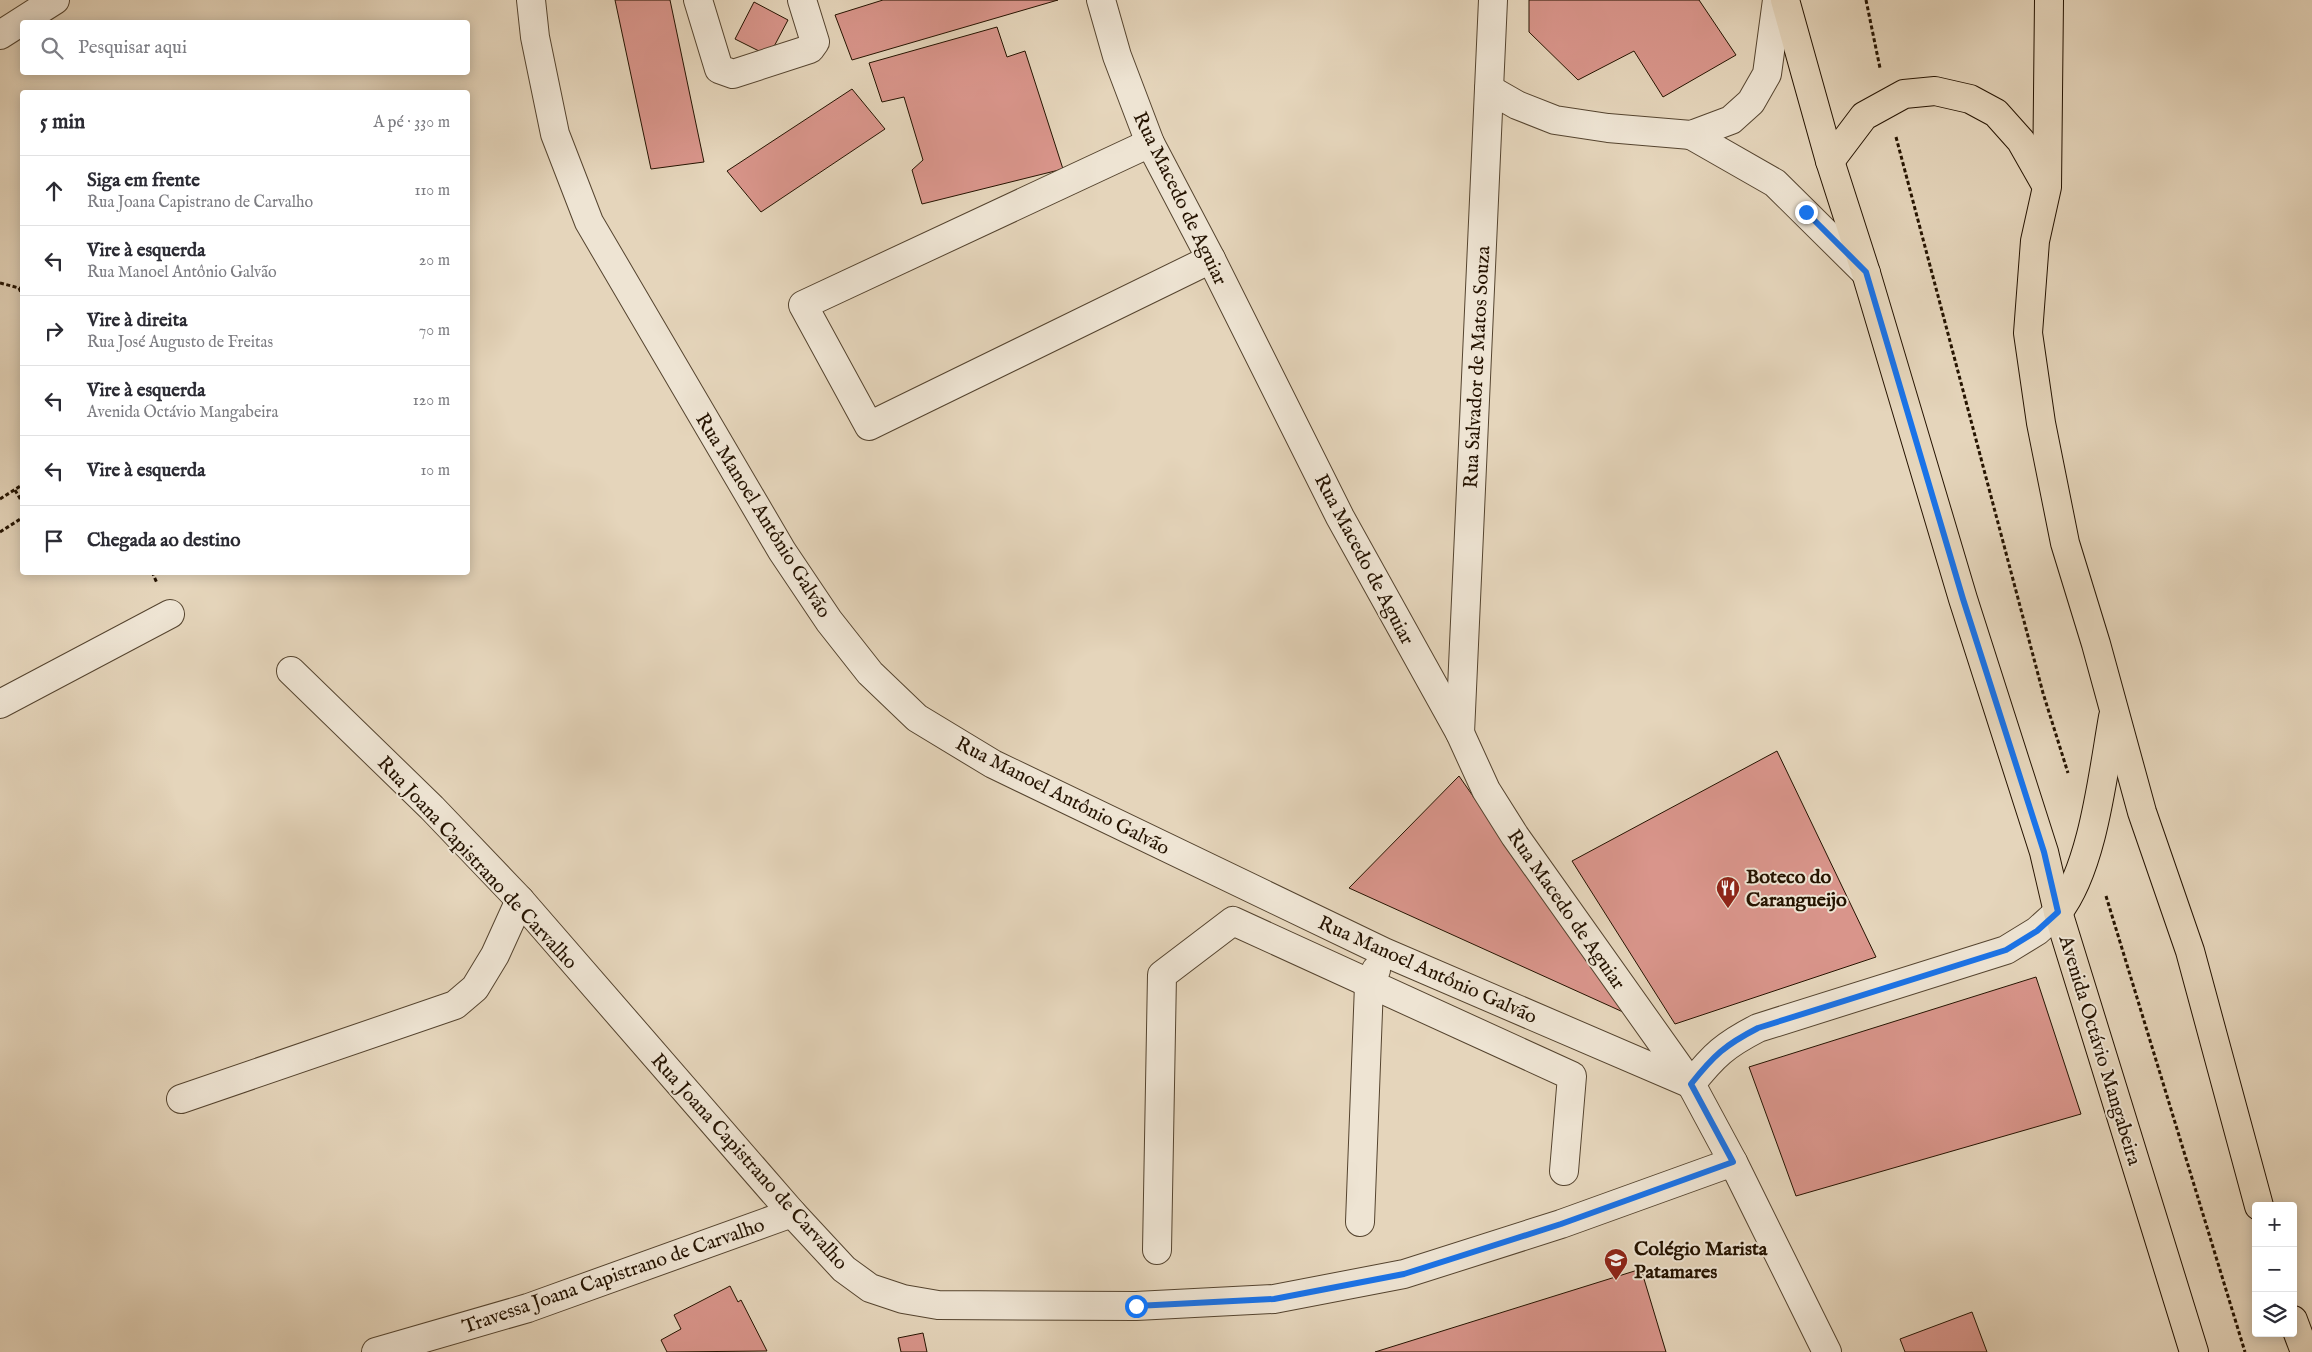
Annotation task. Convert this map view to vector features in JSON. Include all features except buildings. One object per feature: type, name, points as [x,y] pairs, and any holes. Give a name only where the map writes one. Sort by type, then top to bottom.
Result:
[{"type":"main road","name":"Avenida Octávio Mangabeira","points":[[1785,0],[1830,161],[1866,272],[1960,589],[2044,852],[2058,912],[2194,1352]]},
{"type":"main road","points":[[2049,0],[2047,186],[2035,241],[2028,333],[2041,423],[2065,543],[2142,812],[2190,951],[2258,1202]]},
{"type":"main road","points":[[1830,161],[1864,116],[1904,94],[1935,91],[1970,99],[1996,113],[2021,141],[2047,186]]},
{"type":"main road","points":[[2058,912],[2065,902],[2089,840],[2114,711]]},
{"type":"main road","points":[[2297,1331],[2305,1352]]},
{"type":"street","points":[[24,20],[55,0]]},
{"type":"street","name":"Rua Manoel Antônio Galvão","points":[[531,0],[535,37],[554,134],[589,222],[782,551],[830,621],[864,665],[917,718],[993,764],[1384,952],[1691,1084]]},
{"type":"street","points":[[698,0],[719,69],[733,74],[810,49],[815,42],[802,0]]},
{"type":"street","name":"Rua Macedo de Aguiar","points":[[1101,0],[1117,56],[1150,144],[1211,259],[1340,517],[1460,733],[1486,790],[1515,836],[1691,1084]]},
{"type":"street","name":"Rua Salvador de Matos Souza","points":[[1460,733],[1492,0]]},
{"type":"street","points":[[1691,135],[1731,120],[1751,102],[1767,74],[1777,0]]},
{"type":"street","points":[[0,35],[20,22]]},
{"type":"street","points":[[1489,89],[1517,105],[1555,120],[1608,128],[1691,135],[1774,183],[1866,272]]},
{"type":"street","points":[[1150,144],[803,305],[869,426],[1211,259]]},
{"type":"street","points":[[0,704],[170,614]]},
{"type":"street","name":"Rua Joana Capistrano de Carvalho","points":[[290,671],[432,808],[520,900],[792,1213],[844,1269],[870,1288],[903,1299],[938,1305],[1136,1306],[1274,1299],[1404,1274],[1561,1224],[1733,1162]]},
{"type":"street","points":[[1157,1250],[1162,975],[1233,921],[1248,887]]},
{"type":"street","points":[[181,1099],[454,1005],[475,988],[495,955],[520,900]]},
{"type":"street","points":[[1827,1352],[1733,1162],[1691,1084],[1711,1060],[1731,1042],[1758,1028],[2006,950],[2037,931],[2058,912]]},
{"type":"street","points":[[1233,921],[1572,1076],[1564,1171]]},
{"type":"street","points":[[1360,1222],[1370,985],[1384,952]]},
{"type":"street","name":"Travessa Joana Capistrano de Carvalho","points":[[376,1352],[528,1308],[792,1213]]},
{"type":"path","points":[[1866,0],[1887,103],[2043,693],[2069,775]]},
{"type":"path","points":[[0,283],[19,288],[20,290]]},
{"type":"path","points":[[0,499],[20,486]]},
{"type":"path","points":[[15,490],[20,499]]},
{"type":"path","points":[[0,532],[20,519]]},
{"type":"path","points":[[2106,895],[2245,1352]]},
{"type":"place","name":"Boteco do Carangueijo","points":[[1728,909]]},
{"type":"place","name":"Colégio Marista Patamares","points":[[1616,1281]]},
{"type":"route","points":[[1136,1306],[1274,1299],[1404,1274],[1561,1224],[1733,1162],[1691,1084],[1711,1060],[1731,1042],[1758,1028],[1973,962],[2006,950],[2037,931],[2058,912],[2044,852],[1963,599],[1866,272],[1806,212]]}]
